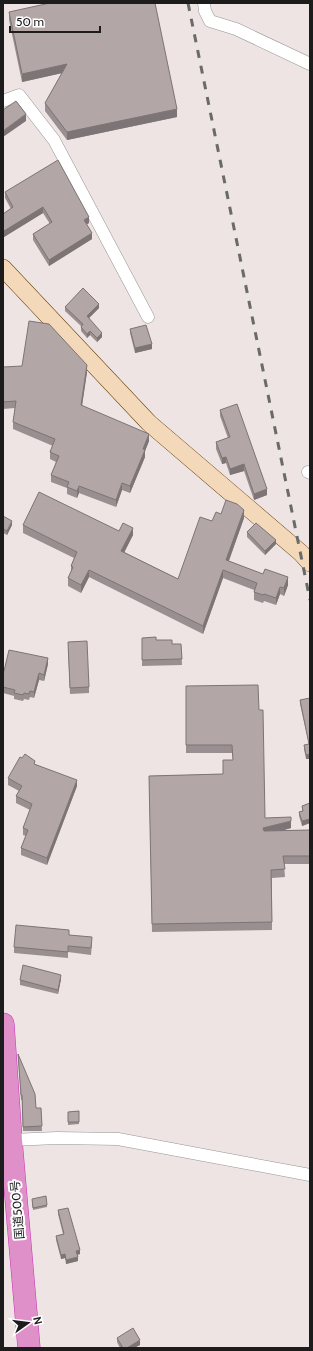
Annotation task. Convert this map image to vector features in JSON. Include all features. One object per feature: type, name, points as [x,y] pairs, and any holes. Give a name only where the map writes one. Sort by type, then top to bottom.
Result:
[{"type":"highway","name":"国道500号","points":[[3,1024],[11,1140],[29,1348]]},
{"type":"street","points":[[204,3],[205,11],[210,21],[236,28],[310,64]]},
{"type":"street","points":[[3,101],[19,95],[54,140],[148,317]]},
{"type":"street","points":[[3,268],[150,424],[310,563]]},
{"type":"street","points":[[11,1140],[57,1138],[118,1139],[310,1175]]},
{"type":"building","points":[[50,3],[155,3],[177,109],[67,132],[45,103],[67,64],[22,74],[9,12]]},
{"type":"building","points":[[16,101],[26,114],[3,131],[3,110]]},
{"type":"building","points":[[58,160],[89,217],[84,220],[92,233],[49,260],[33,234],[52,222],[43,207],[4,231],[3,214],[13,207],[5,192]]},
{"type":"building","points":[[83,288],[99,304],[87,316],[102,333],[97,338],[90,331],[87,334],[81,327],[83,324],[65,307]]},
{"type":"building","points":[[29,321],[49,324],[87,365],[81,405],[149,434],[143,449],[145,450],[130,486],[122,483],[116,500],[79,486],[77,491],[67,487],[69,482],[51,475],[59,456],[50,452],[55,439],[13,422],[16,401],[3,402],[3,367],[22,366]]},
{"type":"building","points":[[146,325],[152,344],[135,348],[130,329]]},
{"type":"building","points":[[237,404],[267,489],[254,494],[244,464],[230,469],[226,457],[222,458],[216,442],[230,437],[220,410]]},
{"type":"building","points":[[39,492],[119,531],[123,523],[133,528],[121,551],[178,579],[200,517],[212,521],[216,512],[221,514],[226,500],[237,504],[244,510],[226,560],[263,574],[265,569],[288,577],[284,588],[280,587],[276,598],[263,595],[254,592],[257,583],[223,570],[203,626],[89,570],[81,585],[68,578],[77,552],[23,525]]},
{"type":"building","points":[[3,516],[12,521],[7,531],[3,529]]},
{"type":"building","points":[[256,523],[276,540],[265,551],[247,532]]},
{"type":"building","points":[[156,637],[156,640],[172,640],[172,644],[181,644],[182,659],[142,660],[142,638]]},
{"type":"building","points":[[87,641],[89,687],[70,688],[68,642]]},
{"type":"building","points":[[9,650],[48,658],[44,675],[39,673],[34,692],[30,691],[29,694],[24,693],[23,695],[14,693],[15,690],[3,687],[3,671]]},
{"type":"building","points":[[258,685],[259,710],[263,710],[265,818],[291,817],[291,821],[263,828],[264,831],[310,830],[310,856],[283,856],[285,869],[271,870],[272,922],[152,924],[149,776],[223,774],[223,760],[233,760],[232,745],[186,745],[186,686]]},
{"type":"building","points":[[310,698],[310,754],[306,755],[304,745],[309,744],[300,700]]},
{"type":"building","points":[[25,754],[35,761],[34,764],[77,780],[47,858],[21,848],[28,830],[23,828],[32,804],[16,796],[22,786],[8,778],[20,757],[22,758]]},
{"type":"building","points":[[310,803],[310,819],[302,821],[299,812],[303,811],[302,806]]},
{"type":"building","points":[[16,925],[69,930],[69,935],[92,937],[91,948],[68,946],[68,952],[14,947]]},
{"type":"building","points":[[23,965],[61,975],[58,990],[20,980]]},
{"type":"building","points":[[18,1054],[35,1094],[36,1108],[41,1108],[42,1126],[23,1127]]},
{"type":"building","points":[[79,1111],[79,1122],[68,1122],[68,1112]]},
{"type":"building","points":[[46,1196],[47,1205],[33,1208],[32,1199]]},
{"type":"building","points":[[68,1208],[80,1250],[76,1251],[78,1257],[66,1260],[65,1254],[61,1255],[56,1236],[64,1234],[58,1210]]},
{"type":"building","points":[[133,1328],[140,1340],[127,1348],[123,1348],[117,1338]]},
{"type":"railway","points":[[188,3],[310,600]]}]
